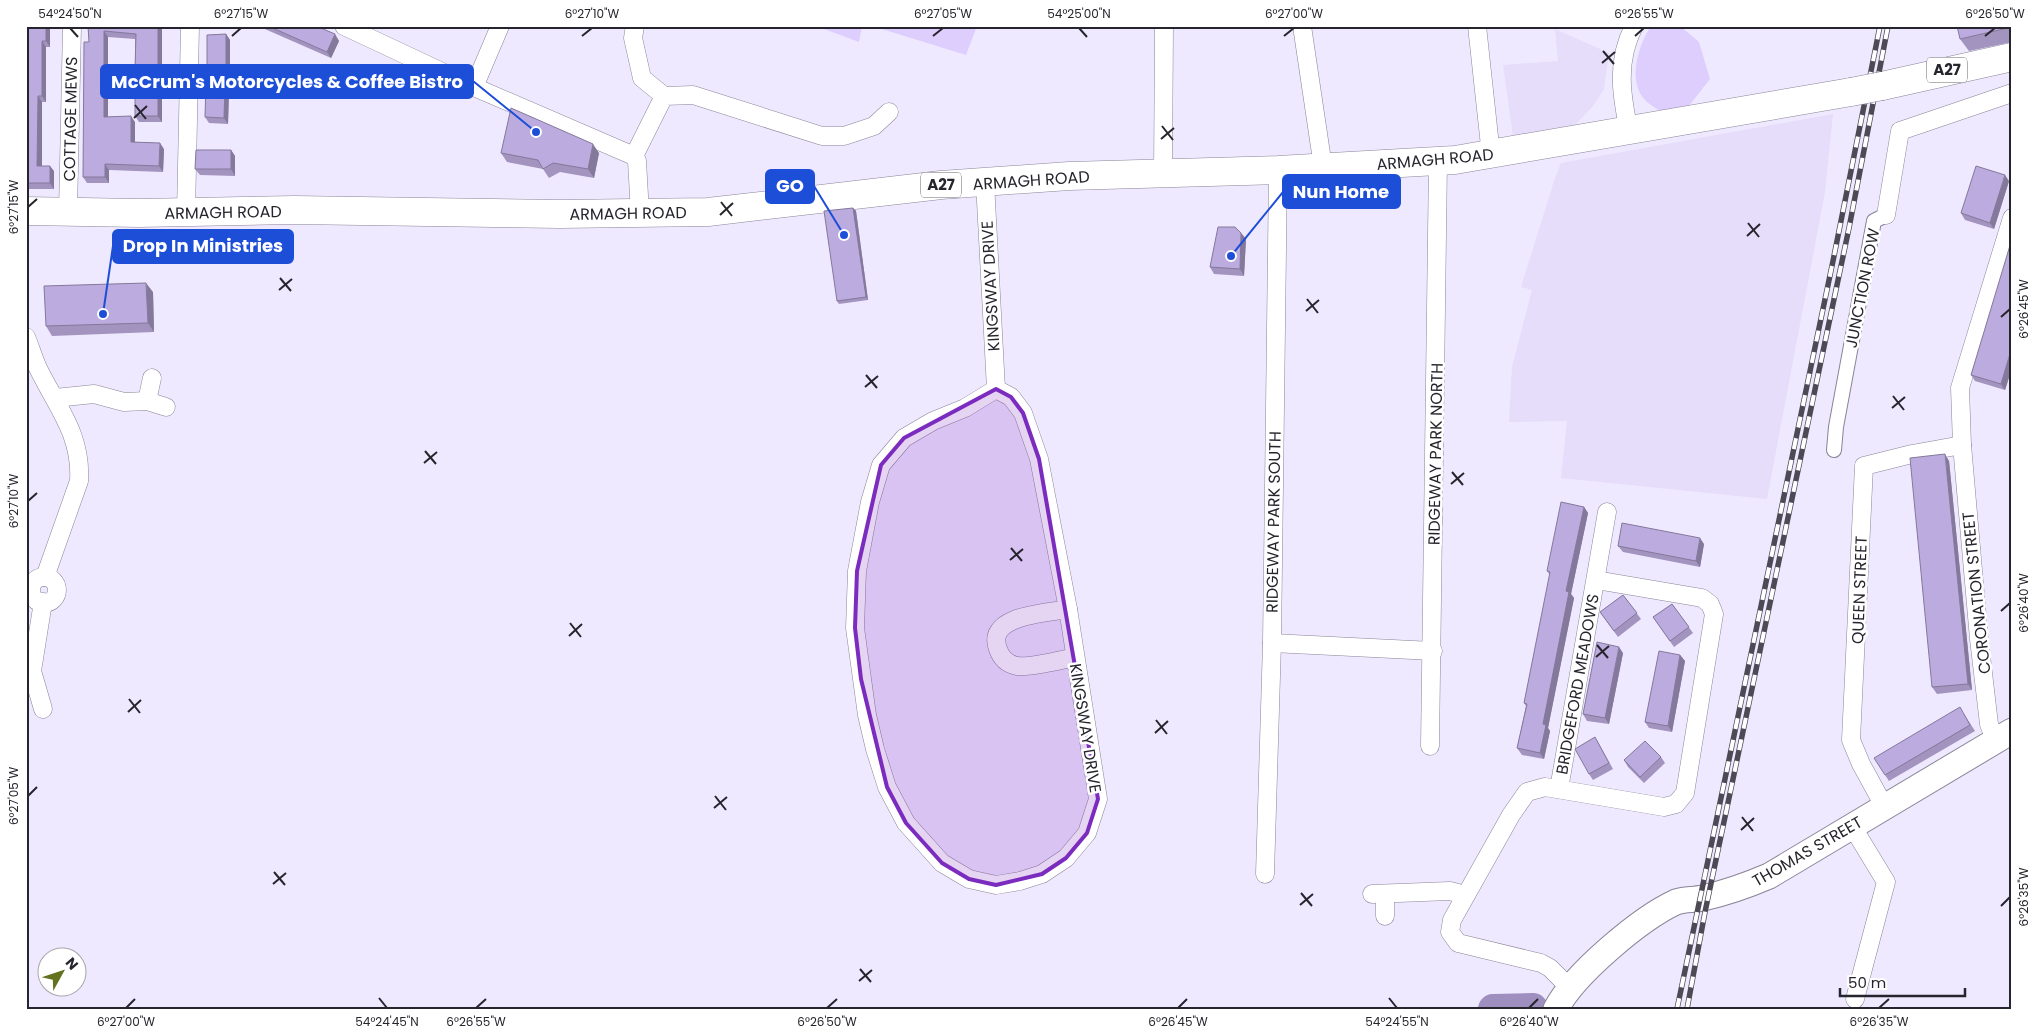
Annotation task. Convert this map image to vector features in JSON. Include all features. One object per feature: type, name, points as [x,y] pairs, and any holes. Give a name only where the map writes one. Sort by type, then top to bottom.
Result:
[{"type":"main road","name":"ARMAGH ROAD","points":[[26,211],[186,213],[294,210],[560,214],[708,212],[932,186],[1069,176],[1278,170],[1438,162],[1491,155],[1851,92],[2012,57]]},
{"type":"main road","name":"THOMAS STREET","points":[[1562,1000],[1592,964],[1635,929],[1672,905],[1754,883],[1769,876],[2004,735]]},
{"type":"street","name":"COTTAGE MEWS","points":[[68,212],[72,26]]},
{"type":"street","points":[[186,213],[190,26]]},
{"type":"street","points":[[344,26],[474,87],[634,156],[637,161],[640,213]]},
{"type":"street","points":[[474,87],[500,26]]},
{"type":"street","points":[[635,26],[633,38],[642,78],[664,96],[693,96],[822,136],[844,136],[874,126],[889,112]]},
{"type":"street","points":[[1164,26],[1164,174]]},
{"type":"street","points":[[1302,26],[1323,167]]},
{"type":"street","points":[[1477,26],[1491,155]]},
{"type":"street","points":[[1629,131],[1624,109],[1621,66],[1626,41],[1634,26]]},
{"type":"street","name":"JUNCTION ROW","points":[[1834,450],[1836,427],[1874,221],[1886,215],[1900,131],[2012,93]]},
{"type":"street","points":[[634,156],[664,96]]},
{"type":"street","name":"RIDGEWAY PARK NORTH","points":[[1430,746],[1433,651],[1438,162]]},
{"type":"street","name":"RIDGEWAY PARK SOUTH","points":[[1265,874],[1272,643],[1278,170]]},
{"type":"street","name":"KINGSWAY DRIVE","points":[[985,182],[996,389]]},
{"type":"street","name":"CORONATION STREET","points":[[2004,735],[1989,724],[1962,445],[1960,388],[2012,218]]},
{"type":"street","points":[[26,337],[37,365],[78,447],[80,467],[79,481],[45,577],[38,579],[32,588],[36,599],[43,602],[29,671],[43,708]]},
{"type":"street","points":[[146,401],[152,378]]},
{"type":"street","name":"KINGSWAY DRIVE","points":[[996,389],[1011,397],[1023,413],[1039,459],[1068,609],[1098,799],[1087,833],[1066,858],[1042,874],[1020,881],[996,885],[969,879],[942,863],[906,823],[887,787],[867,715],[855,628],[857,571],[870,502],[881,465],[904,438],[933,421],[965,408],[996,389]]},
{"type":"street","points":[[55,398],[94,394],[124,402],[146,401],[166,407]]},
{"type":"street","name":"QUEEN STREET","points":[[1884,806],[1852,746],[1864,466],[1912,454],[1962,445]]},
{"type":"street","name":"BRIDGEFORD MEADOWS","points":[[1559,789],[1607,512]]},
{"type":"street","name":"BRIDGEFORD MEADOWS","points":[[1562,1000],[1550,968],[1541,963],[1458,942],[1450,932],[1452,920],[1511,815],[1527,792],[1545,787],[1664,807],[1676,804],[1685,793],[1714,614],[1710,604],[1702,598],[1596,580]]},
{"type":"street","points":[[1068,609],[1015,619],[1004,625],[998,634],[996,644],[999,654],[1005,661],[1019,666],[1075,658]]},
{"type":"street","points":[[1272,643],[1433,651]]},
{"type":"street","points":[[1852,826],[1886,882],[1855,999]]},
{"type":"street","points":[[1385,916],[1378,894],[1450,891],[1465,895]]},
{"type":"highlighted area","points":[[996,389],[1011,397],[1023,413],[1039,459],[1098,799],[1087,833],[1066,858],[1042,874],[996,885],[969,879],[942,863],[906,823],[887,787],[861,679],[855,628],[857,571],[881,465],[904,438]]},
{"type":"shaded area","points":[[816,26],[862,26],[859,42]]},
{"type":"shaded area","points":[[872,26],[977,26],[966,55]]},
{"type":"shaded area","points":[[1651,26],[1680,26],[1699,42],[1710,79],[1688,107],[1668,111],[1659,110],[1643,98],[1638,88],[1636,67],[1638,56],[1641,45]]},
{"type":"shaded area","points":[[1555,29],[1609,53],[1604,89],[1593,106],[1574,126],[1513,136],[1503,65],[1558,61]]},
{"type":"shaded area","points":[[1833,114],[1825,192],[1767,499],[1561,478],[1567,421],[1509,422],[1512,367],[1532,290],[1521,287],[1561,163]]},
{"type":"building","points":[[26,26],[46,26],[46,41],[42,41],[42,96],[38,96],[37,166],[50,166],[50,183],[26,183]]},
{"type":"building","points":[[88,26],[158,26],[158,116],[135,116],[135,91],[104,90],[104,117],[131,116],[131,142],[160,143],[159,166],[105,164],[105,177],[83,177],[84,42],[89,42]],"holes":[[[104,31],[136,34],[135,69],[104,70]]]},
{"type":"building","points":[[268,26],[316,26],[335,34],[327,52]]},
{"type":"building","points":[[1957,26],[2012,26],[2012,27],[1960,39]]},
{"type":"building","points":[[226,34],[226,71],[247,71],[247,84],[225,84],[224,118],[205,117],[207,35]]},
{"type":"building","points":[[511,108],[593,144],[588,169],[553,163],[543,169],[538,160],[501,153]]},
{"type":"building","points":[[196,150],[231,150],[231,169],[195,169]]},
{"type":"building","points":[[1976,166],[2005,175],[1990,223],[1961,213]]},
{"type":"building","points":[[853,208],[866,297],[837,301],[824,211]]},
{"type":"building","points":[[1218,227],[1235,227],[1241,233],[1240,269],[1210,267]]},
{"type":"building","points":[[2011,242],[2012,347],[2001,384],[1971,375]]},
{"type":"building","points":[[146,283],[148,323],[46,326],[44,286]]},
{"type":"building","points":[[1945,454],[1968,684],[1932,687],[1910,458]]},
{"type":"building","points":[[1561,502],[1584,507],[1566,591],[1569,592],[1543,724],[1546,725],[1540,753],[1517,748],[1527,704],[1524,703],[1550,572],[1547,571]]},
{"type":"building","points":[[1622,523],[1700,538],[1696,561],[1618,546]]},
{"type":"building","points":[[1623,595],[1637,613],[1614,631],[1600,612]]},
{"type":"building","points":[[1672,604],[1689,627],[1670,641],[1653,617]]},
{"type":"building","points":[[1597,642],[1619,647],[1605,718],[1583,714]]},
{"type":"building","points":[[1659,651],[1680,655],[1668,726],[1645,722]]},
{"type":"building","points":[[1960,707],[1970,725],[1885,775],[1874,758]]},
{"type":"building","points":[[1595,737],[1609,763],[1589,774],[1575,749]]},
{"type":"building","points":[[1645,741],[1661,757],[1640,777],[1624,760]]},
{"type":"waterway","points":[[1493,1009],[1533,1008]]},
{"type":"railway","points":[[1677,1009],[1880,26]]},
{"type":"railway","points":[[1687,1009],[1705,912],[1849,228],[1888,26]]},
{"type":"place","name":"McCrum's Motorcycles & Coffee Bistro","points":[[536,132]]},
{"type":"place","name":"GO","points":[[844,235]]},
{"type":"place","name":"Nun Home","points":[[1231,256]]},
{"type":"place","name":"Drop In Ministries","points":[[103,314]]}]
